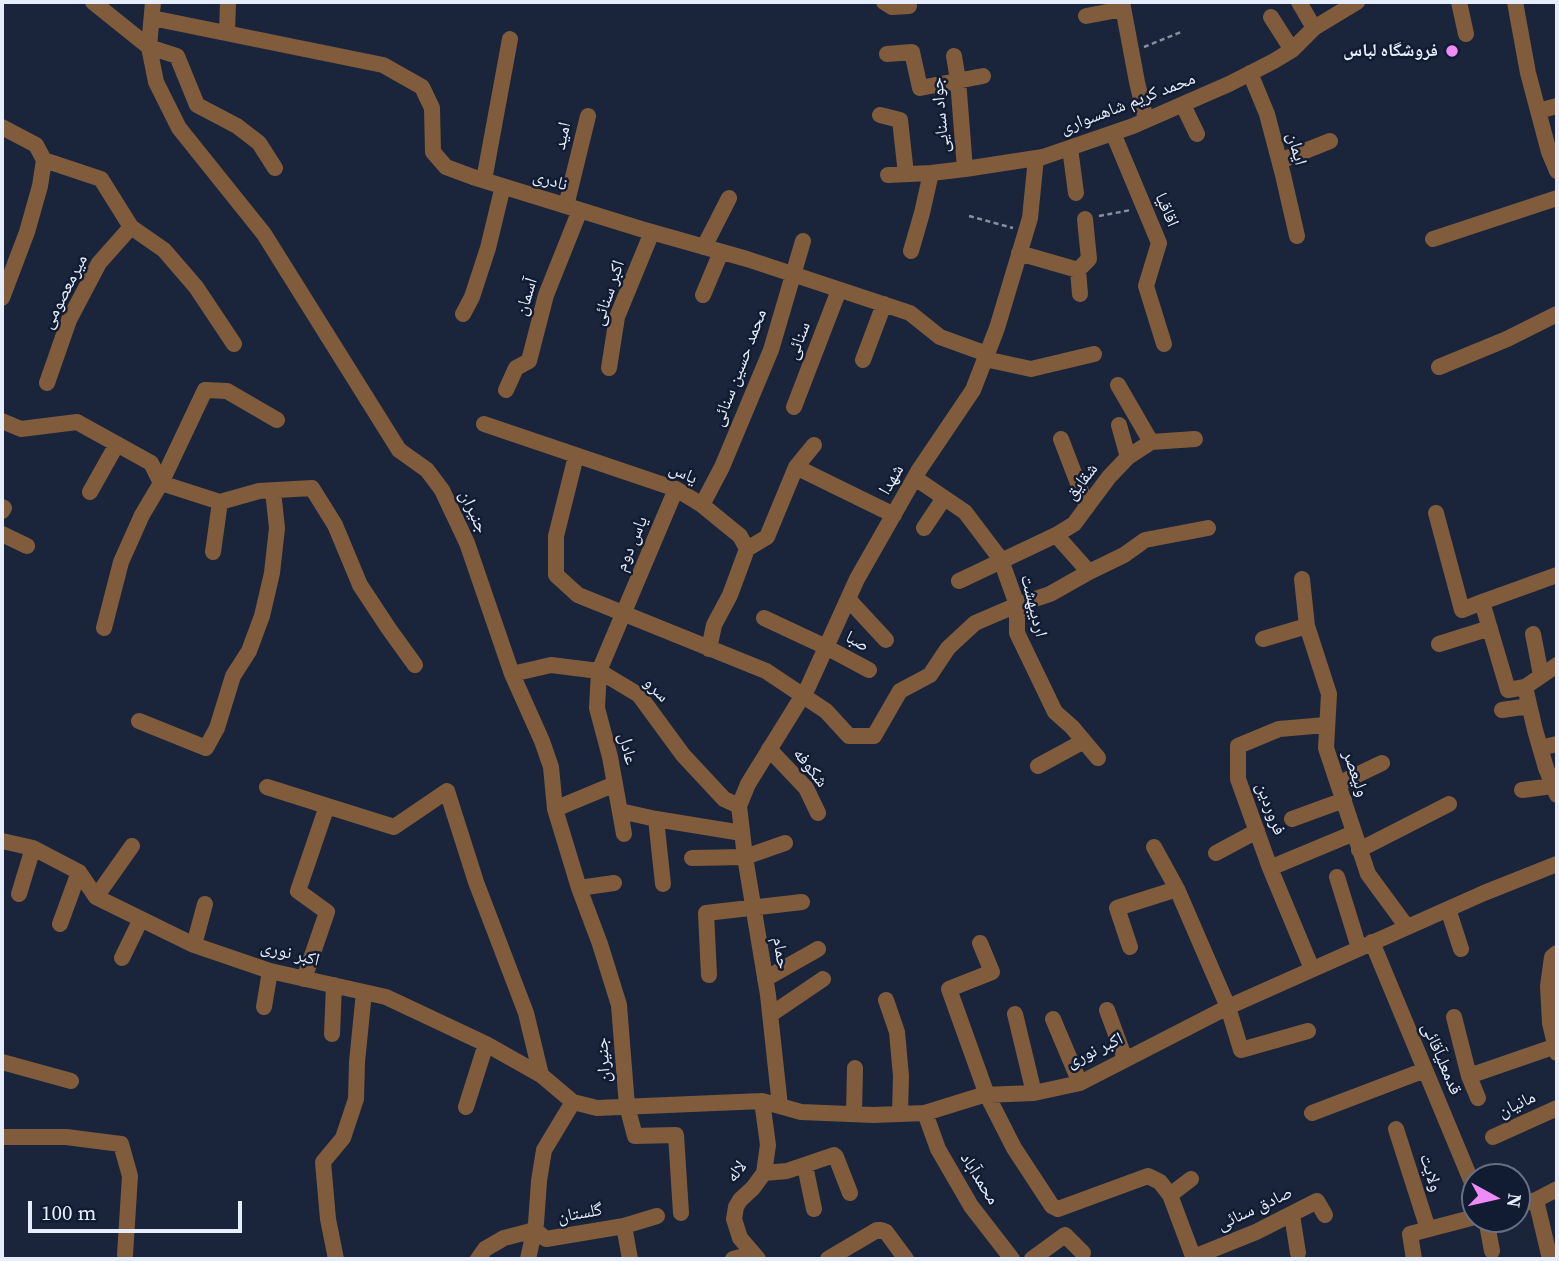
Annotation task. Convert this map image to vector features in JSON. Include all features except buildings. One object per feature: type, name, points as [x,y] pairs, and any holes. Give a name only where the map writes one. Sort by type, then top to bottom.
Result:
[{"type":"street","points":[[93,2],[149,47],[177,56],[197,105],[237,126],[259,143],[275,168]]},
{"type":"street","points":[[227,33],[228,2]]},
{"type":"street","points":[[884,2],[892,7],[909,6]]},
{"type":"street","points":[[1299,2],[1314,28]]},
{"type":"street","name":"محمد کریم شاهسواری","points":[[888,174],[931,173],[1036,158],[1113,133],[1250,73],[1292,50],[1314,28],[1357,2]]},
{"type":"street","points":[[1459,2],[1466,34]]},
{"type":"street","points":[[1515,2],[1528,73],[1557,171]]},
{"type":"street","points":[[1086,16],[1122,5],[1146,120]]},
{"type":"street","name":"جنیران","points":[[152,10],[149,47],[156,82],[179,128],[264,234],[400,450],[427,470],[442,490],[467,543],[512,674],[551,767],[555,809],[619,1005],[627,1106],[635,1136],[676,1135],[681,1213]]},
{"type":"street","name":"نادری","points":[[152,10],[227,33],[383,65],[422,87],[432,108],[433,152],[446,167],[884,304],[910,313],[940,337],[986,356],[1031,369],[1094,354]]},
{"type":"street","points":[[1271,17],[1292,50]]},
{"type":"street","points":[[484,180],[510,39]]},
{"type":"street","points":[[887,54],[912,52],[920,88],[983,76]]},
{"type":"street","name":"جواد سنایی","points":[[954,56],[965,169]]},
{"type":"street","name":"ایمان","points":[[1250,73],[1267,114],[1297,236]]},
{"type":"street","points":[[1182,104],[1197,134]]},
{"type":"street","points":[[1538,111],[1557,106]]},
{"type":"street","points":[[880,115],[901,120],[906,174]]},
{"type":"street","name":"امید","points":[[573,208],[588,116]]},
{"type":"street","points":[[2,127],[36,145],[44,160],[27,232],[5,280],[2,299]]},
{"type":"street","name":"اقاقیا","points":[[1113,133],[1159,243],[1146,286],[1164,344]]},
{"type":"street","points":[[1280,161],[1330,141]]},
{"type":"street","points":[[1070,148],[1076,193]]},
{"type":"street","name":"شهدا","points":[[738,806],[748,784],[803,695],[857,579],[915,478],[973,390],[997,328],[1030,218],[1036,158]]},
{"type":"street","points":[[44,160],[101,179],[131,227],[164,250],[172,259],[196,287],[234,344]]},
{"type":"street","points":[[911,251],[931,173]]},
{"type":"street","points":[[463,314],[472,297],[488,248],[503,186]]},
{"type":"street","points":[[704,247],[729,198]]},
{"type":"street","points":[[1433,239],[1557,198]]},
{"type":"street","name":"آسمان","points":[[506,390],[516,368],[529,361],[545,295],[573,208]]},
{"type":"street","points":[[1080,294],[1078,270],[1089,259],[1085,219]]},
{"type":"street","name":"میرمعصومی","points":[[47,383],[69,320],[99,263],[131,227]]},
{"type":"street","name":"اکبر سنائی","points":[[609,368],[617,317],[652,233]]},
{"type":"street","name":"محمد حسین سنائی","points":[[702,505],[722,467],[771,350],[803,241]]},
{"type":"street","points":[[703,295],[721,252]]},
{"type":"street","points":[[1020,253],[1078,270]]},
{"type":"street","name":"سنائی","points":[[794,407],[839,290]]},
{"type":"street","points":[[863,360],[884,304]]},
{"type":"street","points":[[1439,367],[1507,339],[1557,314]]},
{"type":"street","points":[[1118,385],[1151,442]]},
{"type":"street","points":[[104,628],[121,562],[205,390],[227,391],[277,420]]},
{"type":"street","points":[[2,421],[21,429],[77,422],[151,463],[161,483],[220,502],[259,491],[312,488],[335,525],[360,585],[415,665]]},
{"type":"street","name":"یاس","points":[[485,424],[676,489],[702,505],[740,536],[747,549]]},
{"type":"street","points":[[1119,425],[1128,457]]},
{"type":"street","points":[[1061,439],[1087,506]]},
{"type":"street","name":"شقایق","points":[[959,581],[1074,524],[1109,477],[1128,457],[1151,442],[1195,439]]},
{"type":"street","points":[[90,492],[117,444]]},
{"type":"street","points":[[709,649],[714,625],[730,594],[747,549],[767,537],[796,467],[814,445]]},
{"type":"street","points":[[576,456],[556,536],[556,575],[578,595],[766,671],[826,712],[849,736],[874,736],[900,691],[930,675],[948,648],[975,623],[1050,594],[1124,555],[1145,540],[1208,528]]},
{"type":"street","points":[[796,467],[894,515]]},
{"type":"street","name":"اردیبهشت","points":[[915,478],[965,512],[1001,560],[1017,605],[1017,633],[1055,712],[1072,727],[1098,758]]},
{"type":"street","name":"یاس دوم","points":[[599,671],[676,489]]},
{"type":"street","points":[[139,721],[206,748],[217,728],[233,676],[249,651],[262,616],[272,573],[277,528],[273,491]]},
{"type":"street","points":[[924,528],[944,498]]},
{"type":"street","points":[[213,552],[220,502]]},
{"type":"street","points":[[1436,513],[1462,610],[1557,576]]},
{"type":"street","points":[[2,534],[27,546]]},
{"type":"street","points":[[1056,535],[1089,572]]},
{"type":"street","name":"ولیعصر","points":[[1302,579],[1307,626],[1329,694],[1326,748],[1368,874],[1407,927]]},
{"type":"street","points":[[848,599],[886,639]]},
{"type":"street","points":[[1482,602],[1508,690],[1525,687],[1557,665]]},
{"type":"street","name":"صبا","points":[[764,618],[869,670]]},
{"type":"street","points":[[1263,639],[1307,626]]},
{"type":"street","points":[[1439,644],[1490,628]]},
{"type":"street","points":[[1533,634],[1541,675]]},
{"type":"street","name":"سرو","points":[[512,674],[551,665],[599,671],[639,695],[683,755],[724,799],[738,806]]},
{"type":"street","name":"عادل","points":[[599,671],[597,708],[610,757],[624,834]]},
{"type":"street","points":[[1522,790],[1555,790],[1540,748],[1525,687]]},
{"type":"street","points":[[1502,710],[1529,706]]},
{"type":"street","name":"فروردین","points":[[1312,969],[1270,868],[1238,779],[1238,746],[1279,729],[1326,726]]},
{"type":"street","points":[[1038,766],[1084,741]]},
{"type":"street","points":[[1540,748],[1557,744]]},
{"type":"street","name":"شکوفه","points":[[769,749],[806,788],[818,813]]},
{"type":"street","points":[[1338,784],[1382,763]]},
{"type":"street","points":[[555,809],[615,784]]},
{"type":"street","points":[[267,787],[394,827],[447,791],[476,883],[526,1013],[541,1075]]},
{"type":"street","points":[[1292,819],[1344,800]]},
{"type":"street","points":[[1360,850],[1449,804]]},
{"type":"street","points":[[304,978],[327,912],[298,891],[327,806]]},
{"type":"street","name":"حمام","points":[[738,806],[765,979],[780,1106]]},
{"type":"street","points":[[620,811],[742,833]]},
{"type":"street","points":[[656,819],[663,884]]},
{"type":"street","points":[[1216,853],[1257,831]]},
{"type":"street","points":[[1270,868],[1354,833]]},
{"type":"street","name":"اکبر نوری","points":[[2,842],[33,848],[79,872],[96,897],[194,945],[270,971],[386,997],[486,1044],[541,1075],[573,1102],[597,1108],[762,1101],[801,1112],[854,1114],[925,1113],[987,1095],[1034,1093],[1080,1083],[1228,1007],[1365,945],[1557,864]]},
{"type":"street","points":[[692,858],[745,857],[785,843]]},
{"type":"street","points":[[96,897],[132,846]]},
{"type":"street","points":[[1154,847],[1177,889],[1228,1007],[1241,1050],[1308,1031]]},
{"type":"street","points":[[19,894],[33,848]]},
{"type":"street","points":[[60,924],[79,872]]},
{"type":"street","name":"قدمعلیآقائی","points":[[1337,877],[1365,945],[1425,1070],[1464,1163]]},
{"type":"street","points":[[579,888],[614,883]]},
{"type":"street","points":[[1130,947],[1117,908],[1177,889]]},
{"type":"street","points":[[709,975],[706,913],[802,902]]},
{"type":"street","points":[[194,945],[205,904]]},
{"type":"street","points":[[1448,909],[1461,948]]},
{"type":"street","points":[[122,958],[141,919]]},
{"type":"street","points":[[980,943],[992,972],[949,989],[987,1095],[1014,1148],[1052,1206],[1058,1209],[1148,1177],[1160,1182],[1170,1195],[1194,1258]]},
{"type":"street","points":[[765,979],[818,949]]},
{"type":"street","points":[[1469,1076],[1556,1050],[1549,1023],[1548,986],[1552,957],[1557,953]]},
{"type":"street","points":[[264,1007],[270,971]]},
{"type":"street","points":[[770,1015],[823,979]]},
{"type":"street","points":[[332,1034],[334,985]]},
{"type":"street","points":[[336,1259],[328,1219],[323,1162],[343,1138],[356,1099],[363,992]]},
{"type":"street","points":[[886,1000],[897,1032],[901,1076],[900,1114]]},
{"type":"street","points":[[1107,1010],[1125,1059]]},
{"type":"street","points":[[1016,1014],[1034,1093]]},
{"type":"street","points":[[1454,1017],[1469,1076],[1478,1098]]},
{"type":"street","points":[[1053,1019],[1080,1083]]},
{"type":"street","points":[[466,1107],[486,1044]]},
{"type":"street","points":[[2,1062],[71,1081]]},
{"type":"street","points":[[854,1114],[855,1068]]},
{"type":"street","points":[[1312,1113],[1425,1070]]},
{"type":"street","name":"لاله","points":[[755,1256],[740,1238],[734,1219],[736,1207],[764,1173],[768,1145],[762,1101]]},
{"type":"street","points":[[528,1259],[535,1230],[544,1150],[573,1102]]},
{"type":"street","name":"مانیان","points":[[1493,1137],[1557,1108]]},
{"type":"street","name":"محمدآباد","points":[[925,1113],[937,1149],[964,1195],[1012,1259]]},
{"type":"street","name":"ولایت","points":[[1396,1129],[1428,1229]]},
{"type":"street","points":[[2,1137],[66,1137],[121,1144],[130,1177],[125,1255]]},
{"type":"street","points":[[764,1173],[787,1171],[834,1155],[850,1193]]},
{"type":"street","points":[[805,1166],[814,1209]]},
{"type":"street","points":[[1170,1195],[1191,1179]]},
{"type":"street","points":[[1531,1201],[1557,1189]]},
{"type":"street","name":"صادق سنائی","points":[[1194,1258],[1256,1232],[1317,1200],[1325,1215]]},
{"type":"street","points":[[1536,1200],[1550,1259]]},
{"type":"street","points":[[1292,1215],[1298,1253]]},
{"type":"street","name":"گلستان","points":[[478,1259],[485,1249],[504,1238],[535,1230],[546,1239],[624,1226],[657,1216]]},
{"type":"street","points":[[1413,1259],[1410,1234],[1461,1221]]},
{"type":"street","points":[[624,1226],[630,1259]]},
{"type":"street","points":[[828,1259],[877,1230],[886,1232],[906,1259]]},
{"type":"street","points":[[1489,1233],[1492,1251]]},
{"type":"street","points":[[1032,1259],[1065,1235],[1083,1253]]},
{"type":"street","points":[[733,1259],[755,1256]]},
{"type":"path","points":[[1131,52],[1181,32]]},
{"type":"path","points":[[1085,219],[1144,208]]},
{"type":"path","points":[[969,216],[1026,232]]},
{"type":"place","name":"فروشگاه لباس","points":[[1452,51]]}]
